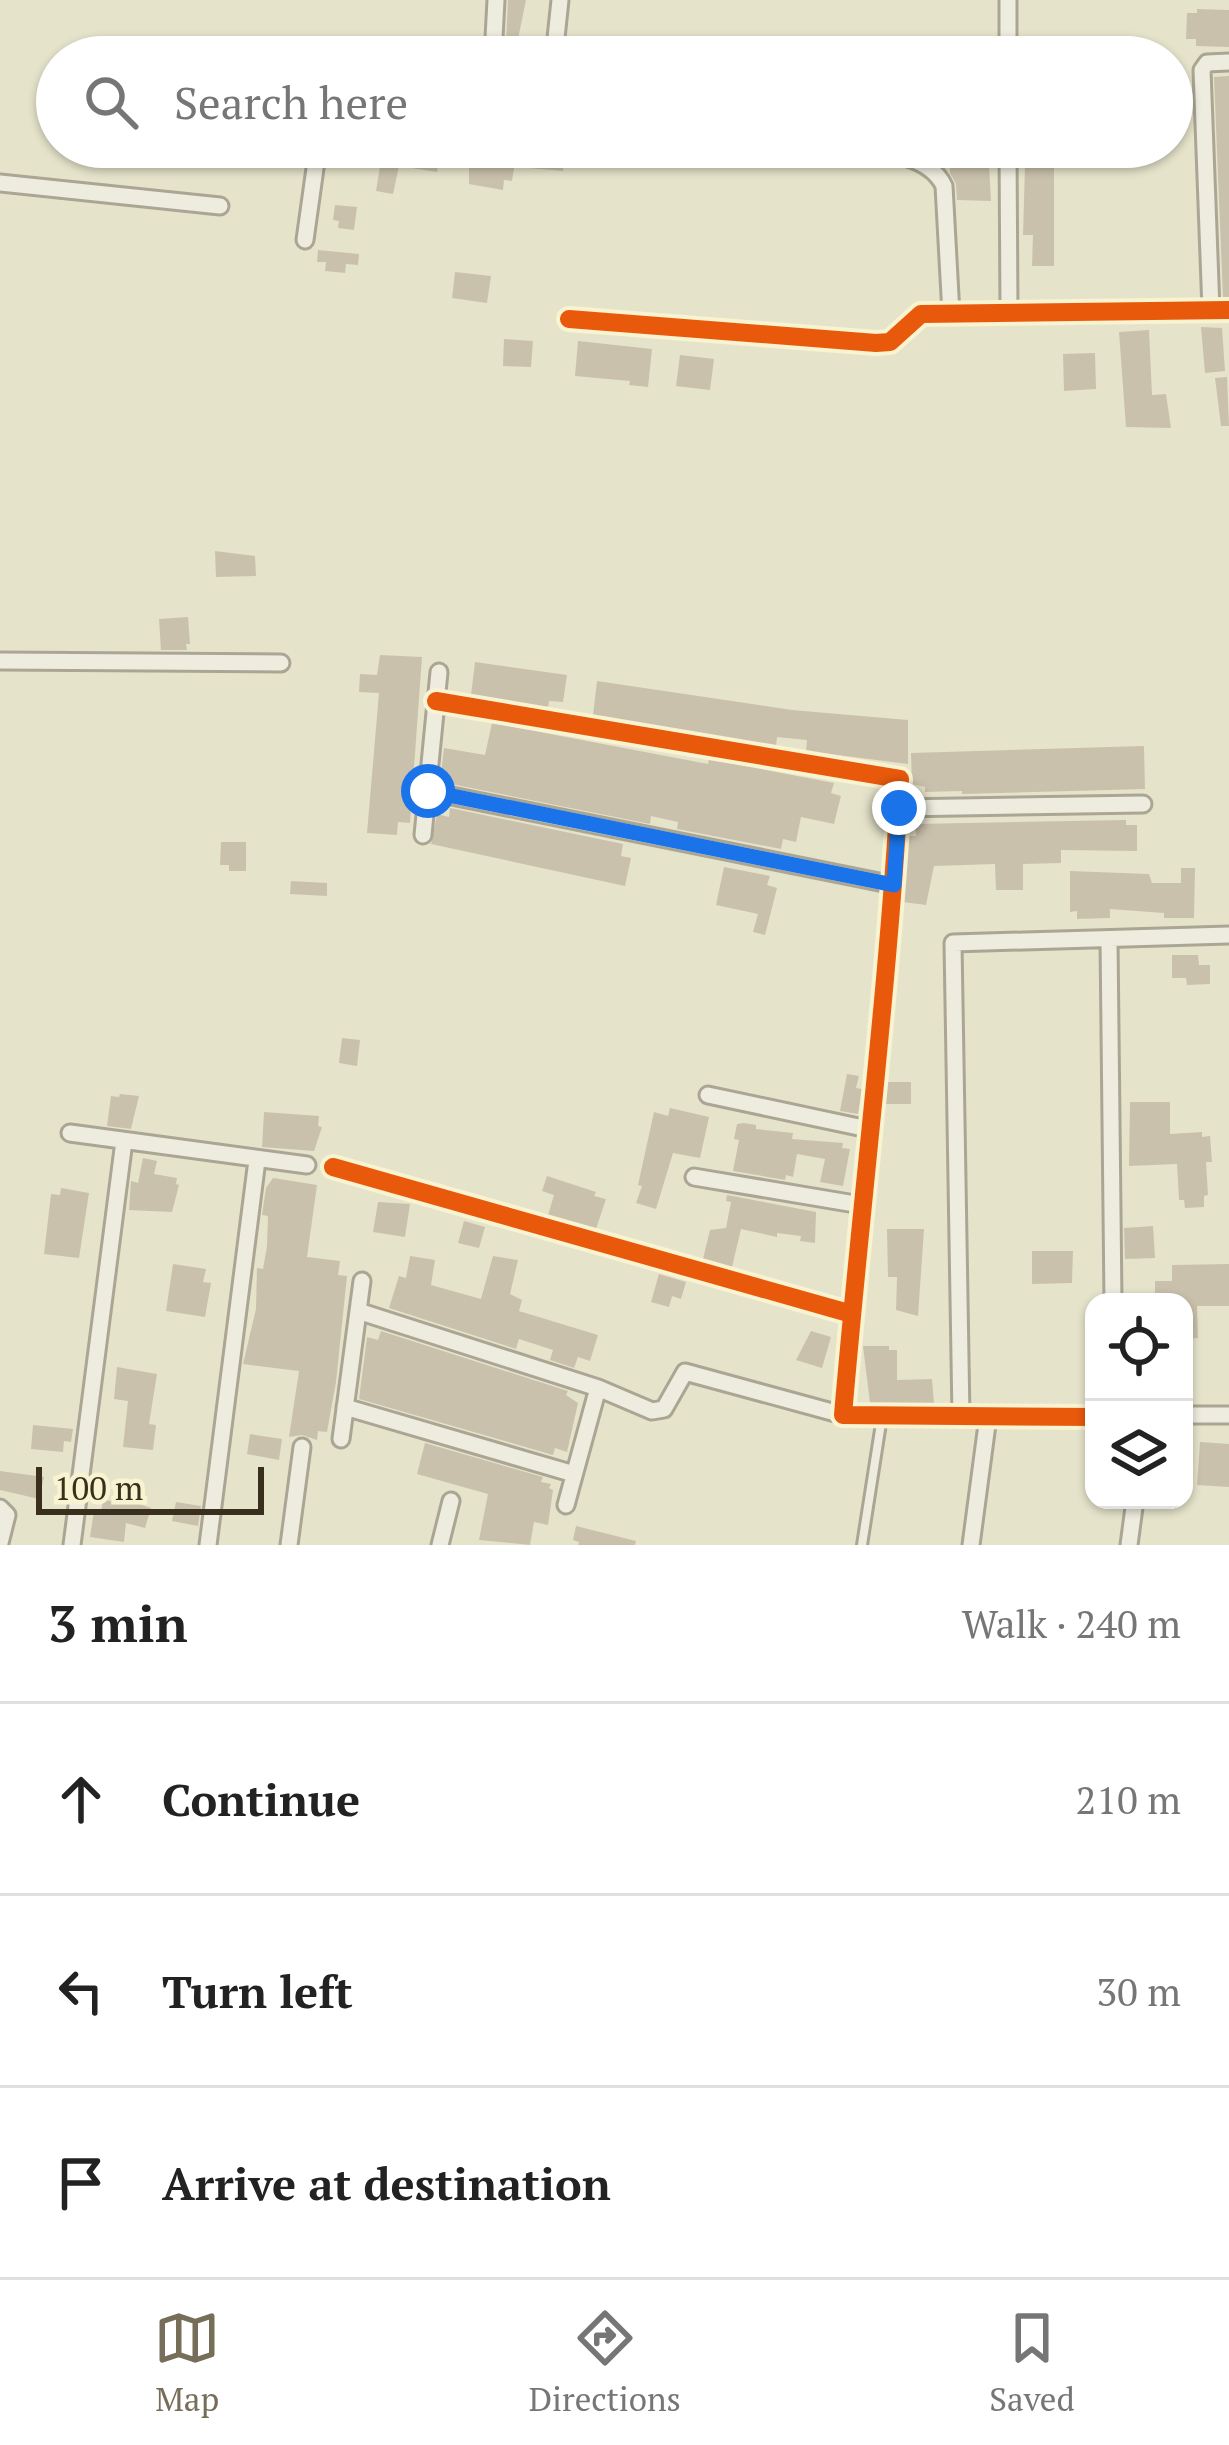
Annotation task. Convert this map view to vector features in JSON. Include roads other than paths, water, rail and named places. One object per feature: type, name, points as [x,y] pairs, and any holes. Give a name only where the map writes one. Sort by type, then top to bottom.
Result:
[{"type":"street","points":[[494,36],[496,0]]},
{"type":"street","points":[[556,36],[560,0]]},
{"type":"street","points":[[1008,0],[1008,36]]},
{"type":"street","points":[[569,319],[876,343],[890,342],[921,314],[1220,310],[1202,70],[1207,63],[1229,62]]},
{"type":"street","points":[[305,240],[315,168]]},
{"type":"street","points":[[933,168],[944,186],[950,314]]},
{"type":"street","points":[[1008,168],[1009,314]]},
{"type":"street","points":[[0,183],[220,206]]},
{"type":"street","points":[[0,661],[281,663]]},
{"type":"street","points":[[423,835],[439,672]]},
{"type":"street","points":[[436,701],[900,779],[843,1415]]},
{"type":"street","points":[[428,791],[894,885]]},
{"type":"street","points":[[899,808],[1143,804]]},
{"type":"street","points":[[962,1418],[953,944],[1229,934]]},
{"type":"street","points":[[1109,940],[1113,1293]]},
{"type":"street","points":[[709,1095],[868,1129]]},
{"type":"street","points":[[70,1133],[307,1165]]},
{"type":"street","points":[[72,1545],[124,1141]]},
{"type":"street","points":[[208,1545],[257,1160]]},
{"type":"street","points":[[333,1168],[851,1314]]},
{"type":"street","points":[[694,1177],[861,1205]]},
{"type":"street","points":[[341,1438],[362,1281]]},
{"type":"street","points":[[358,1310],[659,1412],[681,1375],[693,1372],[843,1415],[1085,1417]]},
{"type":"street","points":[[566,1504],[598,1388]]},
{"type":"street","points":[[345,1406],[574,1474]]},
{"type":"street","points":[[1193,1415],[1229,1415]]},
{"type":"street","points":[[971,1545],[988,1417]]},
{"type":"street","points":[[289,1545],[302,1447]]},
{"type":"street","points":[[440,1545],[451,1501]]},
{"type":"street","points":[[0,1508],[7,1515],[0,1543]]},
{"type":"street","points":[[1129,1545],[1134,1509]]},
{"type":"lane","points":[[862,1545],[883,1416]]}]
